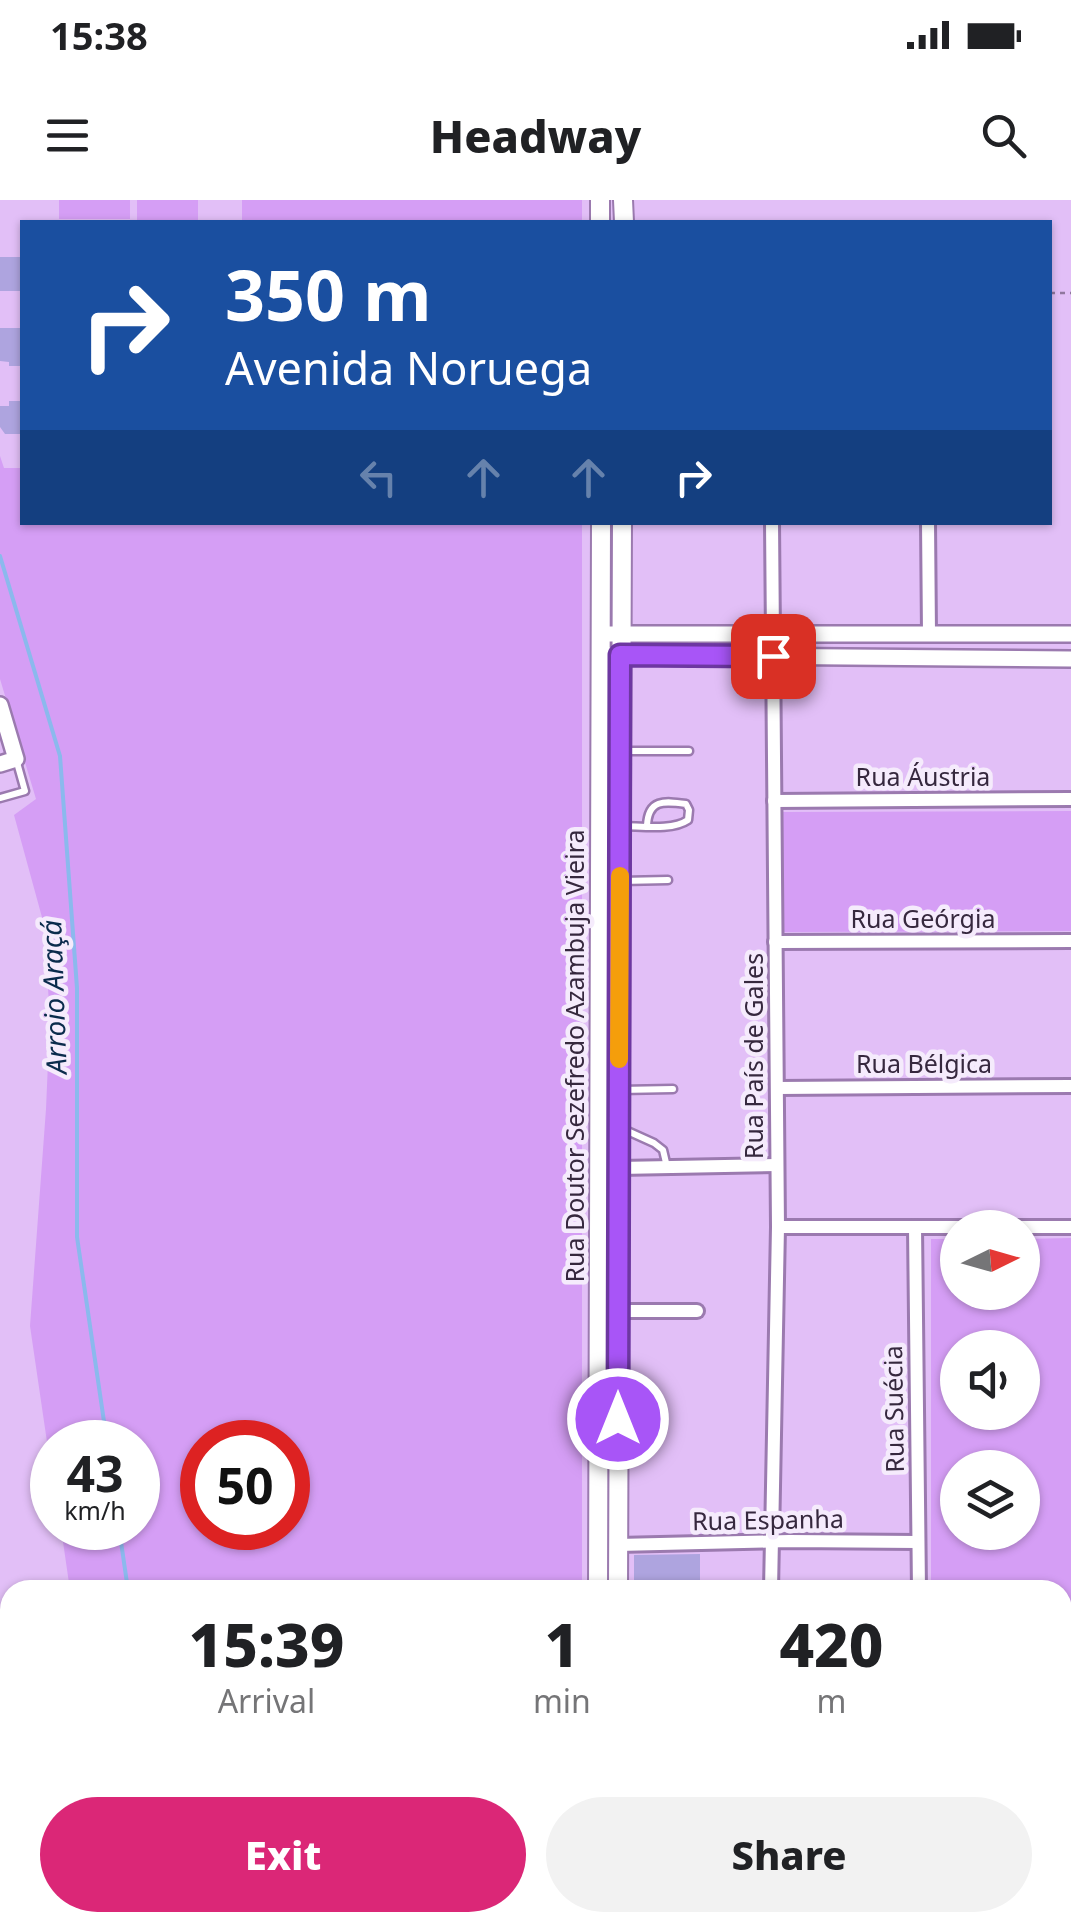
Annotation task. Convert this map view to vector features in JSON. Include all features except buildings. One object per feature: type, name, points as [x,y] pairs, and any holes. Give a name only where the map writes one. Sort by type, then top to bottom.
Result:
[{"type":"main road","name":"Rua Doutor Sezefredo Azambuja Vieira","points":[[598,1580],[611,655],[601,525]]},
{"type":"main road","name":"Rua Doutor Sezefredo Azambuja Vieira","points":[[611,634],[622,525]]},
{"type":"main road","name":"Rua Doutor Sezefredo Azambuja Vieira","points":[[611,655],[620,752],[618,1580]]},
{"type":"street","name":"Rua País de Gales","points":[[771,1580],[778,1227],[772,525]]},
{"type":"street","points":[[928,525],[929,634]]},
{"type":"street","points":[[611,634],[1071,634]]},
{"type":"street","points":[[611,655],[1071,659]]},
{"type":"street","points":[[0,705],[8,762]]},
{"type":"street","name":"Rua Áustria","points":[[774,801],[1071,799]]},
{"type":"street","name":"Rua Geórgia","points":[[776,942],[1071,941]]},
{"type":"street","name":"Rua Bélgica","points":[[777,1088],[1071,1086]]},
{"type":"street","points":[[619,1168],[777,1165]]},
{"type":"street","points":[[778,1227],[1071,1227]]},
{"type":"street","name":"Rua Suécia","points":[[915,1227],[918,1580]]},
{"type":"street","points":[[618,1311],[697,1311]]},
{"type":"street","name":"Rua Espanha","points":[[618,1545],[918,1542]]},
{"type":"lane","points":[[620,752],[689,750]]},
{"type":"lane","points":[[0,798],[25,791],[8,762]]},
{"type":"lane","points":[[620,826],[648,826],[682,824],[688,820],[689,810],[686,804],[652,806],[648,826]]},
{"type":"lane","points":[[620,882],[668,880]]},
{"type":"lane","points":[[619,1090],[673,1089]]},
{"type":"lane","points":[[619,1127],[663,1150],[667,1168]]},
{"type":"shaded area","points":[[59,200],[130,200],[130,219],[59,219]]},
{"type":"shaded area","points":[[137,200],[198,200],[198,220],[137,220]]},
{"type":"shaded area","points":[[242,200],[582,200],[582,220],[242,220]]},
{"type":"shaded area","points":[[0,456],[4,468],[20,468],[20,525],[582,525],[582,1580],[69,1580],[64,1550],[160,1550],[160,1420],[44,1420],[30,1326],[50,1016],[43,921],[14,815],[36,799],[0,679]]},
{"type":"shaded area","points":[[1071,811],[1071,931],[783,932],[783,812]]},
{"type":"shaded area","points":[[1071,1238],[1071,1580],[931,1580],[931,1239],[940,1239],[940,1310],[1040,1310],[1040,1239]]},
{"type":"waterway","name":"Arroio Araçá","points":[[0,556],[60,756],[77,988],[77,1237],[104,1420]]},
{"type":"waterway","name":"Arroio Araçá","points":[[122,1550],[127,1580]]},
{"type":"slow traffic","points":[[619,1059],[620,876]]},
{"type":"route","points":[[618,1419],[620,655],[773,656]]}]
